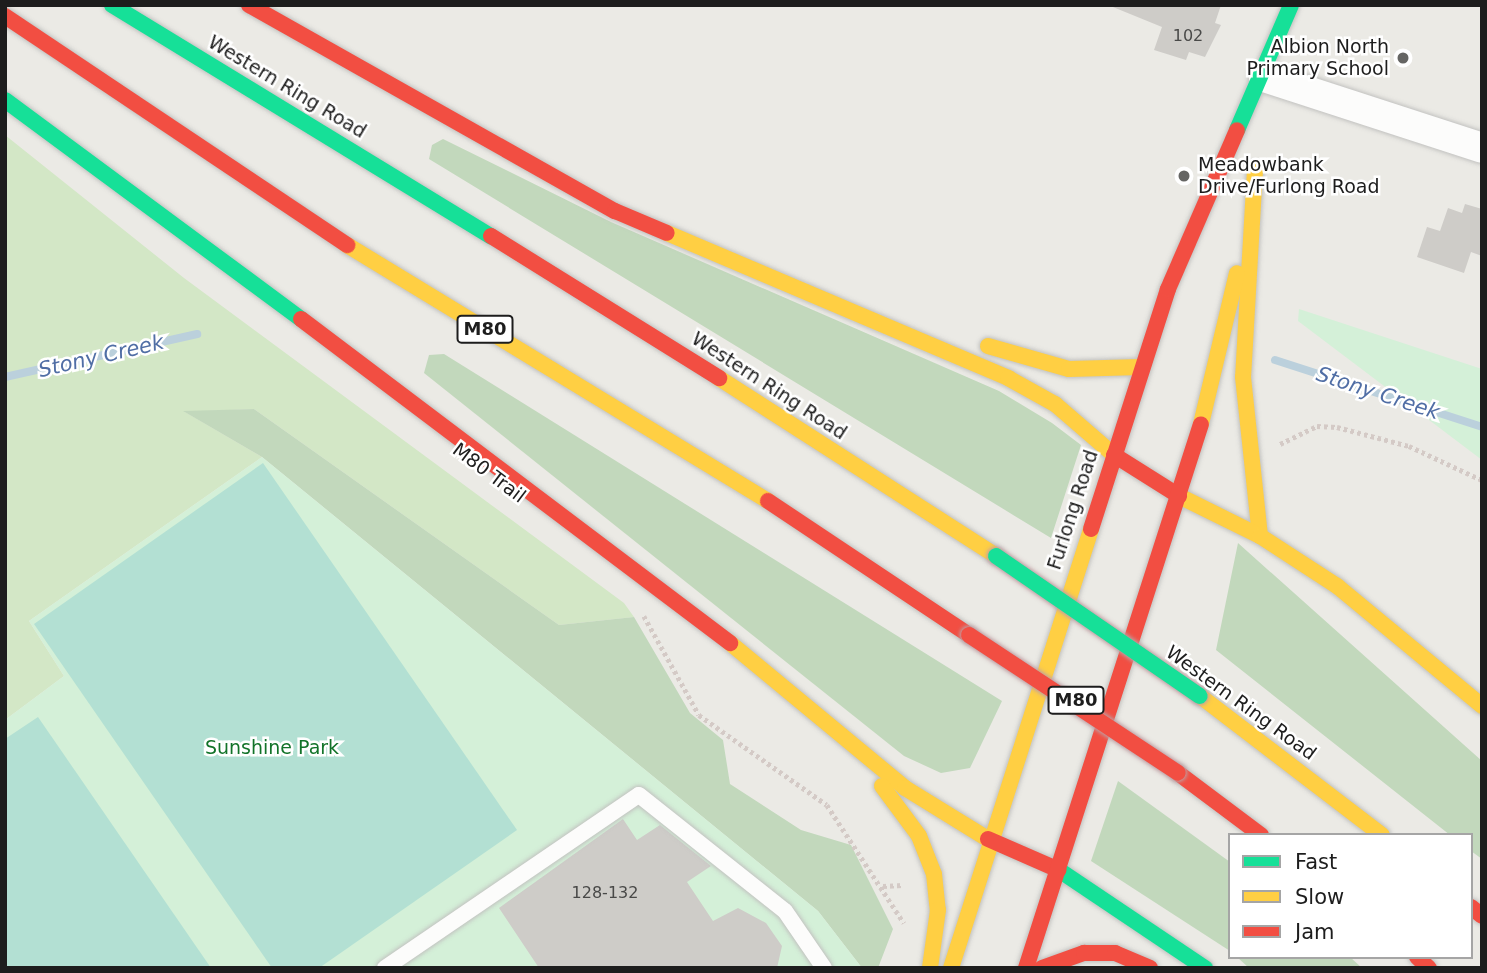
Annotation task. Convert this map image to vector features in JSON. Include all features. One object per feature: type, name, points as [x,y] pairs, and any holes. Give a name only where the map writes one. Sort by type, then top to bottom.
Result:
[{"type":"main road","name":"Western Ring Road","points":[[113,5],[634,324],[996,556],[1200,696],[1379,833]]},
{"type":"main road","points":[[249,5],[615,211],[1009,378],[1055,404],[1114,455],[1178,496],[1260,536],[1395,630],[1482,706]]},
{"type":"main road","name":"Furlong Road","points":[[951,968],[988,839],[1141,367],[1193,227],[1264,77],[1291,5]]},
{"type":"main road","name":"M80","points":[[5,16],[290,209],[841,546],[969,635],[1178,773],[1258,833]]},
{"type":"main road","name":"Furlong Road","points":[[1259,130],[1264,77]]},
{"type":"main road","points":[[5,100],[666,590],[940,814],[988,839],[1059,870],[1205,968]]},
{"type":"main road","points":[[1026,968],[1178,496],[1222,348],[1256,164],[1243,377],[1260,536]]},
{"type":"main road","points":[[740,263],[1069,369],[1141,367]]},
{"type":"main road","points":[[828,724],[919,836],[934,874],[938,910],[930,968]]},
{"type":"main road","points":[[1042,968],[1084,953],[1115,953],[1150,968]]},
{"type":"street","points":[[1264,77],[1482,148]]},
{"type":"lane","points":[[385,968],[639,795],[785,911],[823,968]]},
{"type":"path","points":[[1272,450],[1317,426],[1337,427],[1409,446],[1482,480]]},
{"type":"path","points":[[639,608],[699,715],[827,805],[883,886],[910,934]]},
{"type":"path","points":[[883,886],[891,886]]},
{"type":"green space","points":[[5,135],[184,278],[624,603],[634,617],[559,625],[254,409],[185,412],[262,457],[29,621],[64,676],[5,720]]},
{"type":"green space","points":[[443,139],[611,222],[999,391],[1052,423],[1081,445],[1051,538],[429,159],[432,145]]},
{"type":"green space","points":[[1299,309],[1482,369],[1482,460],[1298,321]]},
{"type":"green space","points":[[444,354],[1002,701],[970,768],[941,773],[904,756],[424,373],[429,355]]},
{"type":"green space","points":[[254,409],[559,625],[634,617],[690,713],[723,740],[730,784],[801,830],[851,845],[893,929],[878,968],[862,968],[818,911],[262,457],[183,411]]},
{"type":"green space","name":"Sunshine Park","points":[[262,457],[818,911],[862,968],[5,968],[5,720],[64,676],[29,621]]},
{"type":"green space","points":[[263,463],[517,830],[319,968],[272,968],[34,624]]},
{"type":"green space","points":[[1238,543],[1482,761],[1482,859],[1473,852],[1473,833],[1447,833],[1216,650]]},
{"type":"green space","points":[[38,717],[211,968],[5,968],[5,739]]},
{"type":"green space","points":[[1118,781],[1228,861],[1228,950],[1091,861]]},
{"type":"green space","points":[[1239,959],[1352,959],[1362,968],[1249,968]]},
{"type":"building","points":[[1108,5],[1221,5],[1215,23],[1221,25],[1205,57],[1189,52],[1186,60],[1154,50],[1162,27]]},
{"type":"building","points":[[1465,204],[1482,209],[1482,256],[1471,252],[1464,273],[1417,257],[1427,227],[1440,231],[1448,208],[1462,213]]},
{"type":"building","points":[[623,819],[637,840],[660,825],[711,866],[687,882],[713,921],[738,908],[766,923],[782,946],[777,968],[539,968],[499,908]]},
{"type":"waterway","name":"Stony Creek","points":[[5,377],[197,334]]},
{"type":"waterway","name":"Stony Creek","points":[[1275,360],[1482,427]]},
{"type":"traffic: fast","points":[[112,5],[491,236]]},
{"type":"traffic: fast","points":[[1237,130],[1291,5]]},
{"type":"traffic: fast","points":[[5,100],[301,319]]},
{"type":"traffic: fast","points":[[996,556],[1200,696]]},
{"type":"traffic: fast","points":[[1059,870],[1205,968]]},
{"type":"traffic: slow","points":[[1255,170],[1243,377],[1260,536]]},
{"type":"traffic: slow","points":[[667,233],[1008,378],[1055,404],[1114,455]]},
{"type":"traffic: slow","points":[[347,245],[768,501]]},
{"type":"traffic: slow","points":[[1201,424],[1237,273]]},
{"type":"traffic: slow","points":[[988,346],[1069,369],[1141,367]]},
{"type":"traffic: slow","points":[[719,378],[996,556]]},
{"type":"traffic: slow","points":[[1179,496],[1260,536],[1337,586],[1482,706]]},
{"type":"traffic: slow","points":[[951,968],[1091,529]]},
{"type":"traffic: slow","points":[[730,643],[905,788],[988,839]]},
{"type":"traffic: slow","points":[[1200,696],[1379,833]]},
{"type":"traffic: slow","points":[[882,786],[919,836],[934,874],[938,910],[930,968]]},
{"type":"traffic: jam","points":[[249,5],[615,211],[667,233]]},
{"type":"traffic: jam","points":[[5,16],[347,245]]},
{"type":"traffic: jam","points":[[1091,529],[1168,289],[1237,130]]},
{"type":"traffic: jam","points":[[491,236],[719,378]]},
{"type":"traffic: jam","points":[[301,319],[730,643]]},
{"type":"traffic: jam","points":[[1026,968],[1201,424]]},
{"type":"traffic: jam","points":[[1114,455],[1179,496]]},
{"type":"traffic: jam","points":[[768,501],[969,635]]},
{"type":"traffic: jam","points":[[969,635],[1178,773]]},
{"type":"traffic: jam","points":[[1178,773],[1258,833]]},
{"type":"traffic: jam","points":[[988,839],[1059,870]]},
{"type":"traffic: jam","points":[[1473,909],[1482,916]]},
{"type":"traffic: jam","points":[[1042,968],[1084,953],[1115,953],[1150,968]]},
{"type":"traffic: jam","points":[[1419,959],[1429,968]]},
{"type":"place","name":"Albion North Primary School","points":[[1403,58]]},
{"type":"place","name":"Meadowbank Drive/Furlong Road","points":[[1184,176]]}]
